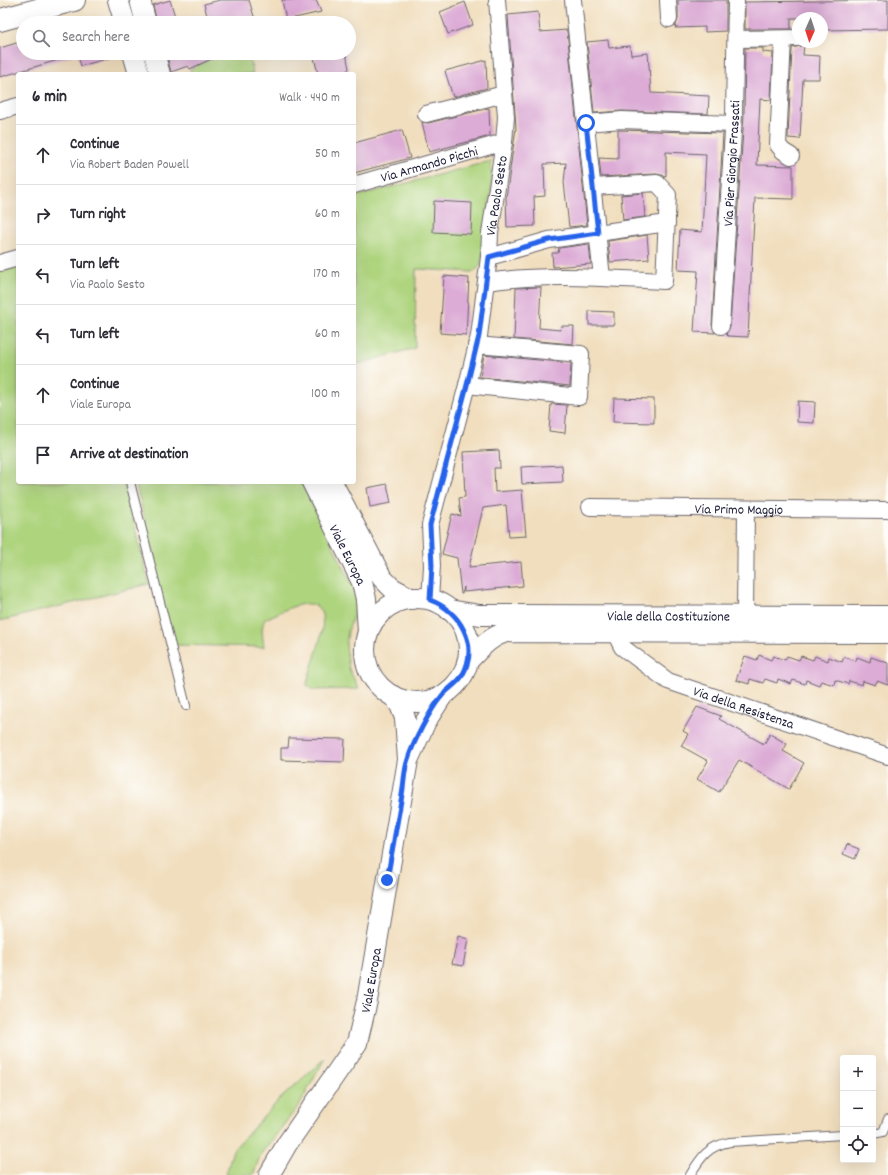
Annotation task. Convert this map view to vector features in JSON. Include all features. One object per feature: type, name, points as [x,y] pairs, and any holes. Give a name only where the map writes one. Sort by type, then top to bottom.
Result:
[{"type":"main road","points":[[0,20],[51,3],[74,0]]},
{"type":"street","points":[[118,0],[123,16]]},
{"type":"street","points":[[140,0],[144,16]]},
{"type":"street","name":"Via Paolo Sesto","points":[[421,599],[432,566],[430,525],[476,345],[486,282],[490,233],[504,142],[506,118],[497,0]]},
{"type":"street","points":[[573,0],[602,278]]},
{"type":"street","points":[[668,0],[669,18]]},
{"type":"street","name":"Via Pier Giorgio Frassati","points":[[721,326],[734,124],[736,0]]},
{"type":"street","points":[[736,39],[790,39],[778,145],[783,151],[791,156]]},
{"type":"street","points":[[156,60],[159,72]]},
{"type":"street","points":[[426,114],[504,94]]},
{"type":"street","points":[[0,111],[16,107]]},
{"type":"street","points":[[586,123],[622,120],[734,124]]},
{"type":"street","name":"Via Armando Picchi","points":[[356,183],[504,142]]},
{"type":"street","points":[[486,282],[517,277],[602,278],[664,281],[668,195],[657,183],[593,187]]},
{"type":"street","points":[[489,257],[549,240],[667,223]]},
{"type":"street","points":[[0,263],[16,259]]},
{"type":"street","points":[[467,385],[579,397],[581,354],[476,345]]},
{"type":"street","name":"Viale Europa","points":[[313,484],[362,582],[366,599],[368,632]]},
{"type":"street","name":"Viale Europa","points":[[333,484],[382,578],[392,588],[421,599]]},
{"type":"street","name":"Via Primo Maggio","points":[[590,507],[888,510]]},
{"type":"street","points":[[745,616],[746,509]]},
{"type":"street","points":[[421,599],[449,610],[464,628],[467,639],[467,662],[462,675],[453,687],[442,696],[432,700],[412,702],[393,696],[381,688],[372,676],[366,661],[365,646],[368,632],[375,619],[385,609],[398,602],[421,599]]},
{"type":"street","name":"Viale della Costituzione","points":[[449,610],[480,615],[888,616]]},
{"type":"street","name":"Viale della Costituzione","points":[[467,662],[489,640],[496,635],[506,632],[888,634]]},
{"type":"street","name":"Via della Resistenza","points":[[615,633],[622,647],[668,681],[888,756]]},
{"type":"street","name":"Viale Europa","points":[[269,1175],[287,1144],[357,1043],[367,1002],[408,760],[405,718],[400,705],[393,696]]},
{"type":"street","name":"Viale Europa","points":[[408,760],[426,721],[442,696]]},
{"type":"lane","points":[[130,484],[186,706]]},
{"type":"lane","points":[[876,1133],[883,1132],[888,1119]]},
{"type":"lane","points":[[690,1175],[707,1152],[718,1145],[730,1142],[840,1135]]},
{"type":"green space","points":[[209,60],[250,60],[253,72],[191,72],[190,69]]},
{"type":"green space","points":[[491,161],[492,184],[481,265],[474,272],[416,269],[415,348],[356,364],[356,196]]},
{"type":"green space","points":[[16,268],[16,484],[124,484],[149,584],[0,621],[0,272]]},
{"type":"green space","points":[[136,484],[302,484],[356,592],[356,608],[348,631],[346,645],[349,669],[359,689],[313,690],[307,685],[321,637],[323,624],[321,613],[316,606],[305,604],[300,605],[265,619],[262,629],[264,647],[174,645],[160,592],[154,553]]},
{"type":"green space","points":[[325,1058],[300,1104],[261,1154],[253,1175],[226,1175],[233,1150],[280,1099]]},
{"type":"building","points":[[170,0],[175,16],[155,16],[153,5]]},
{"type":"building","points":[[220,0],[249,0],[254,16],[207,16],[204,4]]},
{"type":"building","points":[[282,0],[316,0],[321,12],[304,16],[285,16]]},
{"type":"building","points":[[678,0],[726,0],[726,31],[705,32],[705,27],[675,28],[678,19]]},
{"type":"building","points":[[888,0],[888,29],[828,30],[828,12],[792,12],[791,29],[745,29],[745,2]]},
{"type":"building","points":[[465,2],[473,25],[448,34],[440,12]]},
{"type":"building","points":[[538,12],[540,32],[567,30],[587,225],[569,227],[564,182],[566,163],[544,164],[545,196],[534,197],[535,226],[507,227],[506,198],[516,128],[508,15]]},
{"type":"building","points":[[608,40],[609,48],[630,46],[631,55],[648,53],[651,93],[709,96],[708,114],[622,111],[594,113],[587,42]]},
{"type":"building","points":[[16,43],[16,60],[58,60],[0,77],[0,48]]},
{"type":"building","points":[[745,48],[763,48],[763,52],[773,53],[771,100],[760,99],[757,165],[793,166],[793,199],[755,198],[748,337],[728,336],[726,334],[730,327],[744,115]]},
{"type":"building","points":[[792,48],[804,48],[803,55],[820,56],[819,79],[803,79],[800,139],[788,138]]},
{"type":"building","points":[[79,60],[102,60],[81,66]]},
{"type":"building","points":[[168,60],[209,60],[190,69],[188,66],[171,72]]},
{"type":"building","points":[[315,60],[347,60],[349,69],[345,72],[318,72]]},
{"type":"building","points":[[486,60],[487,88],[453,97],[445,71]]},
{"type":"building","points":[[489,108],[490,136],[429,152],[422,122],[428,123]]},
{"type":"building","points":[[402,130],[410,158],[356,172],[356,142]]},
{"type":"building","points":[[618,130],[723,133],[712,325],[715,333],[694,332],[698,271],[678,270],[680,230],[702,232],[706,154],[666,152],[666,176],[656,174],[601,177],[599,158],[618,159]]},
{"type":"building","points":[[643,193],[645,217],[623,220],[621,195]]},
{"type":"building","points":[[434,201],[472,203],[471,234],[433,232]]},
{"type":"building","points":[[647,235],[649,259],[610,262],[608,241]]},
{"type":"building","points":[[589,244],[591,264],[553,267],[552,253],[558,253],[559,248]]},
{"type":"building","points":[[444,276],[469,278],[466,335],[440,333]]},
{"type":"building","points":[[541,287],[539,328],[560,330],[561,326],[574,326],[573,344],[514,339],[516,288]]},
{"type":"building","points":[[589,311],[614,312],[614,325],[589,325]]},
{"type":"building","points":[[484,355],[571,363],[570,386],[480,377]]},
{"type":"building","points":[[614,398],[654,399],[654,423],[613,422]]},
{"type":"building","points":[[798,401],[815,402],[814,423],[797,422]]},
{"type":"building","points":[[551,404],[567,405],[565,433],[549,431]]},
{"type":"building","points":[[499,450],[500,468],[494,468],[495,492],[522,490],[526,536],[509,537],[506,505],[483,508],[469,567],[521,562],[523,586],[464,592],[464,587],[461,594],[457,558],[442,554],[452,514],[461,516],[459,498],[465,497],[463,452]]},
{"type":"building","points":[[562,465],[563,482],[522,484],[521,467]]},
{"type":"building","points":[[387,484],[391,503],[370,507],[367,488]]},
{"type":"building","points":[[759,655],[771,660],[773,656],[785,660],[787,656],[799,660],[801,656],[813,660],[815,656],[828,661],[829,657],[842,662],[844,657],[856,661],[857,657],[870,662],[871,657],[888,663],[888,685],[877,681],[875,685],[863,681],[862,685],[849,681],[848,684],[835,680],[834,685],[821,681],[819,685],[806,680],[805,684],[793,680],[791,684],[778,679],[777,683],[765,679],[763,683],[750,679],[749,684],[736,680],[745,656],[757,660]]},
{"type":"building","points":[[697,707],[721,716],[719,719],[764,744],[770,734],[787,744],[783,751],[804,763],[789,789],[739,760],[719,792],[697,779],[708,761],[681,746],[688,734],[683,731]]},
{"type":"building","points":[[289,738],[345,739],[344,762],[281,760],[281,748],[288,748]]},
{"type":"building","points":[[847,844],[859,849],[855,859],[843,854]]},
{"type":"building","points":[[458,936],[468,939],[463,966],[452,964]]},
{"type":"route","points":[[387,880],[408,760],[434,707],[442,696],[453,687],[462,675],[467,662],[469,650],[464,628],[457,618],[440,604],[430,600],[432,566],[430,525],[479,336],[489,257],[549,240],[598,233],[586,123]]}]
